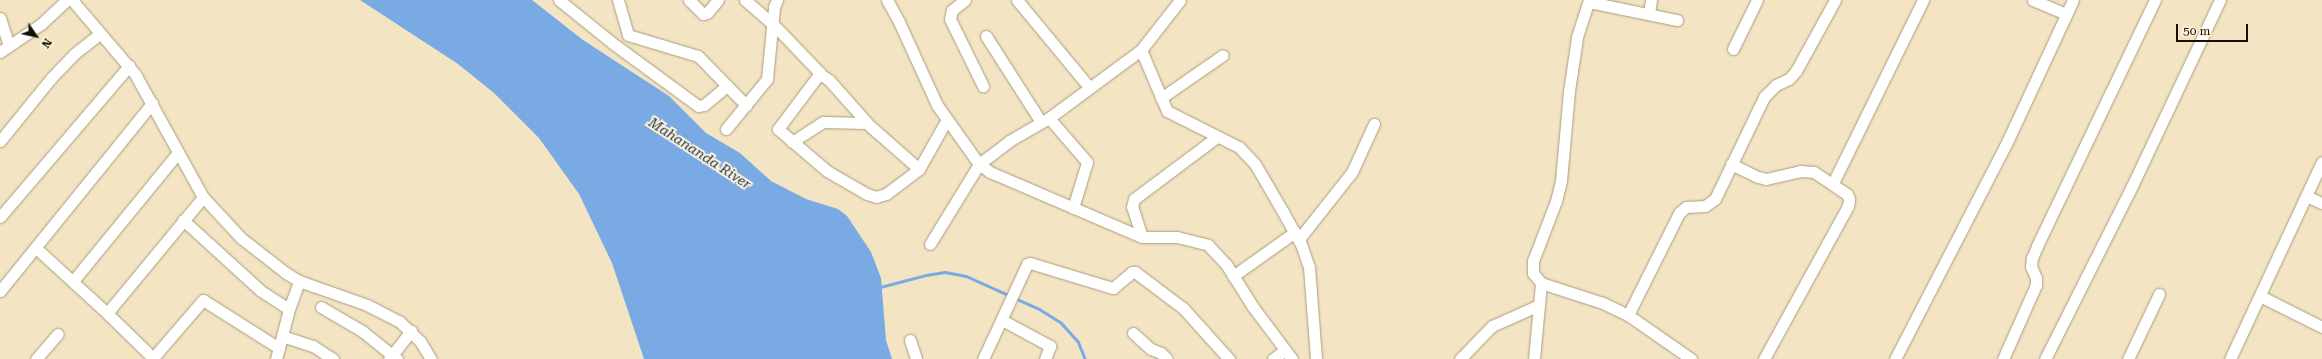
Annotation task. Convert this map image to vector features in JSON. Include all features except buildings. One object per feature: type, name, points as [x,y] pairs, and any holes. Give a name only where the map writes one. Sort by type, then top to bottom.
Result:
[{"type":"street","points":[[0,18],[4,49],[41,24],[67,0]]},
{"type":"street","points":[[72,0],[129,66],[152,103],[177,154],[203,197],[241,238],[286,274],[299,281],[367,305],[399,321],[420,341],[431,359]]},
{"type":"street","points":[[559,0],[611,42],[698,106],[704,106],[728,86]]},
{"type":"street","points":[[618,0],[628,35],[698,56],[746,106]]},
{"type":"street","points":[[689,0],[704,14],[707,13],[718,0]]},
{"type":"street","points":[[745,0],[772,24],[820,74],[829,80],[866,123],[919,169]]},
{"type":"street","points":[[726,129],[767,79],[772,24],[777,0]]},
{"type":"street","points":[[887,0],[946,121],[979,164],[990,172],[1142,237],[1177,237],[1208,245],[1215,250],[1234,276],[1253,307],[1292,359]]},
{"type":"street","points":[[965,0],[952,10],[950,19],[983,86]]},
{"type":"street","points":[[1016,0],[1089,87]]},
{"type":"street","points":[[930,244],[979,164],[1009,141],[1045,120],[1141,50],[1180,0]]},
{"type":"street","points":[[1649,14],[1651,0]]},
{"type":"street","points":[[1733,49],[1757,0]]},
{"type":"street","points":[[1628,315],[1679,213],[1686,207],[1710,204],[1715,199],[1764,97],[1776,84],[1788,79],[1796,71],[1835,0]]},
{"type":"street","points":[[1833,183],[1923,0]]},
{"type":"street","points":[[2033,0],[2066,14]]},
{"type":"street","points":[[1895,359],[2008,140],[2073,0]]},
{"type":"street","points":[[2003,359],[2036,285],[2036,278],[2031,266],[2032,258],[2037,246],[2155,0]]},
{"type":"street","points":[[2045,359],[2132,186],[2220,0]]},
{"type":"street","points":[[1677,20],[1589,1],[1578,38],[1569,90],[1561,181],[1556,201],[1533,261],[1533,273],[1541,283],[1603,303],[1628,315],[1691,359]]},
{"type":"street","points":[[0,141],[52,77],[74,54],[100,34]]},
{"type":"street","points":[[986,36],[1045,120],[1087,162],[1073,208]]},
{"type":"street","points":[[1141,50],[1166,109],[1172,115],[1239,148],[1255,164],[1297,236],[1309,267],[1316,359]]},
{"type":"street","points":[[1162,98],[1222,54]]},
{"type":"street","points":[[0,217],[129,66]]},
{"type":"street","points":[[820,74],[779,128],[780,133],[827,171],[876,197],[886,194],[919,169],[946,121]]},
{"type":"street","points":[[0,291],[4,277],[36,248],[152,103]]},
{"type":"street","points":[[792,142],[823,122],[866,123]]},
{"type":"street","points":[[1234,276],[1297,236],[1352,172],[1374,124]]},
{"type":"street","points":[[1142,237],[1132,207],[1134,199],[1217,137]]},
{"type":"street","points":[[73,281],[177,154]]},
{"type":"street","points":[[2230,359],[2322,162]]},
{"type":"street","points":[[1731,164],[1758,177],[1766,178],[1809,170],[1821,175],[1833,183],[1847,194],[1849,199],[1848,206],[1764,359]]},
{"type":"street","points":[[2306,196],[2322,203]]},
{"type":"street","points":[[108,314],[203,197]]},
{"type":"street","points":[[183,220],[262,290],[289,309]]},
{"type":"street","points":[[36,248],[108,314],[152,358],[203,300],[279,348]]},
{"type":"street","points":[[983,359],[1019,282],[1030,263],[1112,288],[1135,272],[1184,308],[1229,359]]},
{"type":"street","points":[[276,359],[289,309],[299,281]]},
{"type":"street","points":[[1534,359],[1541,283]]},
{"type":"street","points":[[2128,359],[2159,294]]},
{"type":"street","points":[[2260,296],[2322,327]]},
{"type":"street","points":[[1460,359],[1492,326],[1539,305]]},
{"type":"street","points":[[321,307],[362,331],[392,357],[411,331]]},
{"type":"street","points":[[1002,320],[1050,346],[1045,359]]},
{"type":"street","points":[[1133,333],[1151,349],[1161,353],[1167,359]]},
{"type":"street","points":[[36,359],[58,334]]},
{"type":"street","points":[[282,336],[313,346],[333,359]]},
{"type":"street","points":[[910,340],[916,359]]},
{"type":"street","points":[[1273,359],[1285,350]]},
{"type":"water","name":"Mahananda River","points":[[360,0],[532,0],[583,40],[669,96],[706,133],[740,153],[771,181],[806,199],[838,209],[847,216],[871,252],[881,278],[886,340],[892,359],[644,359],[612,263],[579,194],[539,138],[494,93],[458,64]]},
{"type":"waterway","points":[[880,287],[926,275],[945,272],[966,276],[1039,309],[1061,323],[1078,342],[1085,359]]}]
